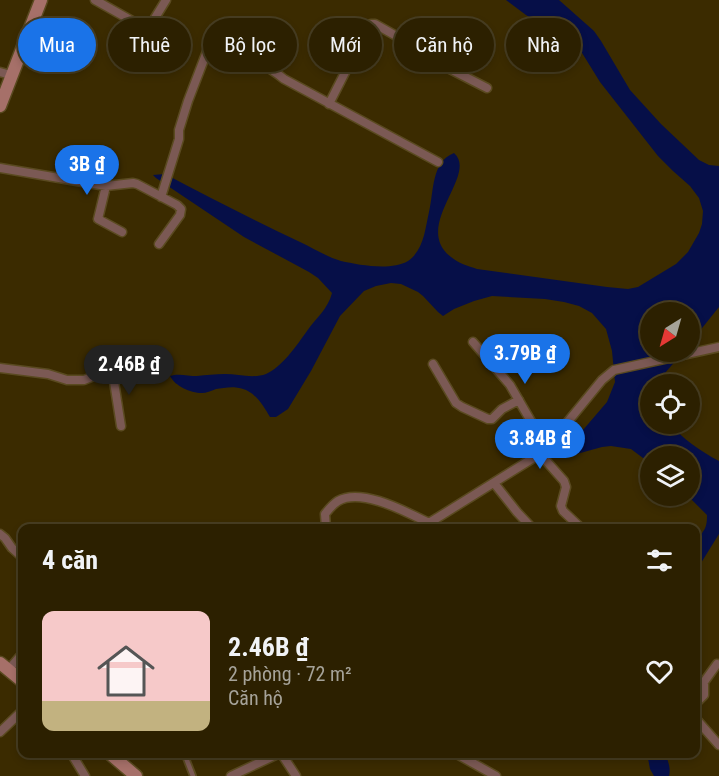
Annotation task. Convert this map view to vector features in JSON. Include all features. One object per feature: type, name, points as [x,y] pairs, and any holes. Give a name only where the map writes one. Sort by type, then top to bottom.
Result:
[{"type":"street","points":[[0,105],[5,74],[41,0]]},
{"type":"street","points":[[95,0],[147,28],[166,0]]},
{"type":"street","points":[[328,104],[371,24],[375,24],[448,68],[487,88]]},
{"type":"street","points":[[161,196],[188,101],[211,41],[229,46],[328,104],[438,162]]},
{"type":"street","points":[[0,168],[106,186],[134,183],[181,208],[180,215],[159,244]]},
{"type":"street","points":[[106,186],[98,219],[122,232]]},
{"type":"street","points":[[474,342],[510,385],[519,400],[543,452],[564,481],[566,487],[561,506],[563,511],[577,524]]},
{"type":"street","points":[[431,524],[543,452],[602,381],[614,370],[719,347]]},
{"type":"street","points":[[433,364],[456,403],[488,420],[519,400]]},
{"type":"street","points":[[0,368],[48,374],[67,380],[84,380],[112,369],[121,426]]},
{"type":"street","points":[[494,483],[528,524]]},
{"type":"street","points":[[326,524],[325,514],[340,500],[351,497],[370,499],[390,505],[424,524]]},
{"type":"street","points":[[0,534],[18,553]]},
{"type":"street","points":[[18,657],[4,666],[18,678]]},
{"type":"street","points":[[700,699],[704,695],[704,682],[717,664]]},
{"type":"street","points":[[0,732],[18,715]]},
{"type":"street","points":[[700,724],[719,745]]},
{"type":"street","points":[[74,758],[86,776]]},
{"type":"street","points":[[115,758],[136,776]]},
{"type":"street","points":[[231,776],[269,758]]},
{"type":"street","points":[[283,758],[296,776]]},
{"type":"street","points":[[464,758],[496,776]]},
{"type":"street","points":[[473,776],[479,767]]},
{"type":"lane","points":[[186,758],[193,776]]},
{"type":"shaded area","points":[[506,0],[559,0],[579,18],[531,18]]},
{"type":"shaded area","points":[[581,19],[601,41],[630,90],[661,124],[699,160],[709,165],[719,166],[719,307],[700,331],[700,302],[640,302],[640,362],[674,362],[665,374],[640,374],[640,434],[680,434],[695,446],[640,446],[640,456],[631,449],[611,446],[571,454],[568,449],[571,444],[607,402],[615,382],[612,351],[606,329],[592,313],[579,306],[545,299],[492,296],[454,309],[443,316],[418,292],[401,284],[391,283],[364,291],[340,316],[288,409],[276,417],[270,417],[258,399],[244,389],[228,387],[197,393],[179,386],[172,380],[170,376],[176,375],[256,376],[272,371],[294,349],[325,309],[332,293],[309,272],[244,237],[153,175],[165,174],[325,255],[357,264],[393,266],[408,261],[421,245],[437,170],[447,157],[454,153],[459,163],[458,174],[441,216],[438,231],[441,245],[451,257],[463,264],[477,269],[628,289],[638,287],[676,264],[688,252],[699,233],[703,211],[699,198],[690,186],[658,156],[600,82],[581,51]]},
{"type":"shaded area","points":[[700,450],[719,461],[719,534],[700,565],[700,536],[707,523],[707,515],[698,506],[700,506]]},
{"type":"shaded area","points":[[648,758],[666,758],[669,776],[654,776]]}]
